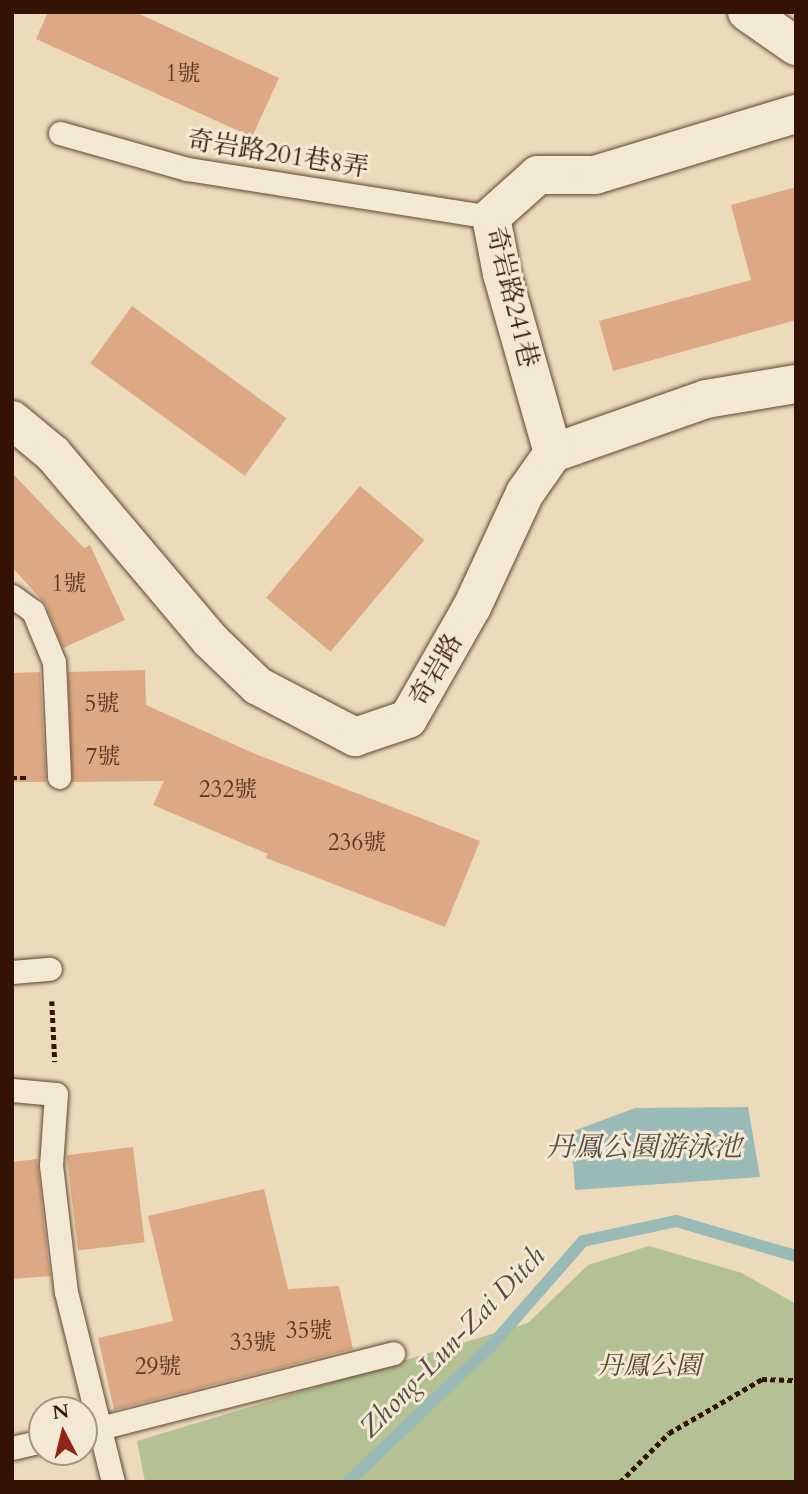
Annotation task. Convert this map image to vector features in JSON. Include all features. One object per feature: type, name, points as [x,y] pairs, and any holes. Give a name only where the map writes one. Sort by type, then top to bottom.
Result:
[{"type":"street","points":[[747,12],[796,46]]},
{"type":"street","name":"奇岩路241巷","points":[[553,453],[502,274],[491,217],[538,174],[595,175],[796,114]]},
{"type":"street","points":[[553,453],[706,399],[796,384]]},
{"type":"street","name":"奇岩路","points":[[12,419],[53,454],[210,640],[258,686],[355,737],[408,719],[472,607],[525,493],[553,453]]},
{"type":"lane","name":"奇岩路201巷8弄","points":[[60,133],[187,169],[491,217]]},
{"type":"lane","points":[[12,596],[33,611],[54,662],[59,777]]},
{"type":"lane","points":[[12,972],[50,969]]},
{"type":"lane","points":[[12,1090],[55,1094],[51,1165],[66,1292],[86,1396]]},
{"type":"lane","points":[[98,1429],[393,1353]]},
{"type":"lane","points":[[98,1443],[113,1482]]},
{"type":"path","points":[[50,969],[55,1051]]},
{"type":"path","points":[[620,1482],[669,1433],[762,1379],[796,1380]]},
{"type":"green space","name":"丹鳳公園","points":[[649,1246],[742,1273],[796,1304],[796,1482],[145,1482],[137,1441],[528,1323],[588,1265]]},
{"type":"water","name":"丹鳳公園游泳池","points":[[748,1107],[760,1177],[575,1190],[571,1132],[635,1108]]},
{"type":"building","points":[[48,12],[135,12],[279,78],[252,137],[36,39]]},
{"type":"building","points":[[796,187],[796,320],[613,371],[599,321],[751,280],[731,205]]},
{"type":"building","points":[[132,306],[287,418],[245,476],[90,363]]},
{"type":"building","points":[[12,473],[84,548],[90,545],[125,620],[63,648],[46,605],[12,567]]},
{"type":"building","points":[[360,486],[424,540],[331,652],[266,598]]},
{"type":"building","points":[[145,670],[146,705],[253,753],[480,841],[445,927],[266,858],[268,854],[153,805],[164,781],[72,782],[68,672]]},
{"type":"building","points":[[40,672],[46,782],[12,782],[12,673]]},
{"type":"building","points":[[133,1147],[145,1242],[78,1250],[66,1155]]},
{"type":"building","points":[[37,1159],[50,1276],[12,1279],[12,1162]]},
{"type":"building","points":[[264,1189],[288,1289],[339,1286],[353,1349],[114,1410],[98,1338],[173,1321],[148,1216]]},
{"type":"waterway","name":"Zhong-Lun-Zai Ditch","points":[[348,1482],[492,1345],[583,1241],[676,1221],[796,1256]]}]
